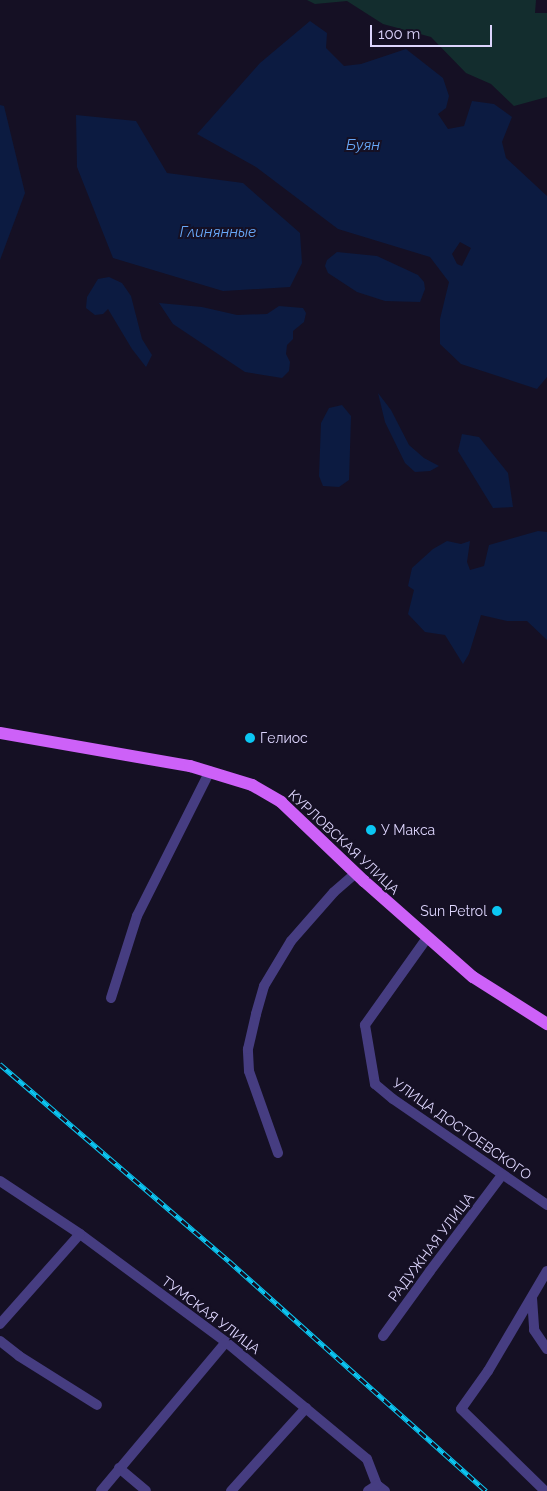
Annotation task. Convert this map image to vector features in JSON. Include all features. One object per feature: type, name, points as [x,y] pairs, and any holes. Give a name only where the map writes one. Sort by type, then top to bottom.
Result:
[{"type":"main road","name":"КУРЛОВСКАЯ УЛИЦА","points":[[0,733],[210,771],[252,785],[281,802],[356,874],[427,938],[484,985],[547,1024]]},
{"type":"street","points":[[111,998],[144,899],[210,771]]},
{"type":"street","points":[[278,1153],[249,1071],[248,1049],[256,1014],[264,986],[291,941],[334,892],[356,874]]},
{"type":"street","name":"УЛИЦА ДОСТОЕВСКОГО","points":[[427,938],[365,1025],[376,1084],[393,1100],[547,1205]]},
{"type":"street","name":"РАДУЖНАЯ УЛИЦА","points":[[383,1336],[502,1175]]},
{"type":"street","name":"ТУМСКАЯ УЛИЦА","points":[[0,1181],[80,1234],[226,1342],[367,1459],[381,1488]]},
{"type":"street","points":[[0,1324],[80,1234]]},
{"type":"street","points":[[544,1491],[461,1409],[488,1371],[547,1271]]},
{"type":"street","points":[[532,1298],[534,1330],[547,1349]]},
{"type":"street","points":[[0,1341],[19,1356],[97,1405]]},
{"type":"street","points":[[101,1491],[226,1342]]},
{"type":"street","points":[[231,1491],[306,1408]]},
{"type":"street","points":[[119,1468],[146,1491]]},
{"type":"street","points":[[368,1491],[381,1488]]},
{"type":"green space","points":[[307,0],[536,0],[535,13],[547,13],[547,97],[514,106],[491,84],[466,73],[431,37],[383,24],[347,1],[315,4]]},
{"type":"water","name":"Буян","points":[[310,21],[327,33],[326,48],[344,66],[361,64],[406,49],[443,78],[449,96],[446,108],[438,114],[448,129],[464,126],[472,101],[494,104],[512,117],[502,142],[506,158],[547,196],[547,377],[537,389],[461,364],[440,344],[440,319],[449,282],[430,257],[338,229],[256,167],[197,134],[260,63]],"holes":[[[460,242],[471,248],[462,266],[457,264],[452,254]]]},
{"type":"water","points":[[0,105],[4,106],[25,193],[0,260]]},
{"type":"water","name":"Глинянные","points":[[76,115],[136,121],[167,173],[243,183],[300,233],[302,263],[290,287],[223,291],[113,258],[77,167]]},
{"type":"water","points":[[337,252],[377,256],[418,275],[424,282],[425,289],[420,302],[385,301],[357,292],[328,273],[325,266],[327,260]]},
{"type":"water","points":[[109,277],[122,283],[131,296],[142,339],[152,355],[146,367],[132,349],[108,309],[103,314],[95,315],[86,308],[87,297],[98,279]]},
{"type":"water","points":[[159,303],[202,307],[237,315],[267,314],[279,306],[303,308],[306,313],[304,322],[293,331],[293,339],[287,345],[286,354],[290,362],[289,371],[282,378],[245,372],[173,324]]},
{"type":"water","points":[[378,393],[391,410],[409,445],[424,458],[439,466],[430,471],[415,472],[405,463],[385,422]]},
{"type":"water","points":[[342,405],[351,416],[349,480],[339,487],[323,486],[319,476],[321,423],[329,408]]},
{"type":"water","points":[[462,434],[479,437],[508,473],[513,507],[493,508],[458,451]]},
{"type":"water","points":[[538,531],[547,532],[547,640],[527,621],[507,621],[481,615],[469,654],[463,664],[445,635],[425,632],[408,614],[414,590],[408,586],[412,568],[433,549],[447,541],[461,544],[470,541],[467,562],[470,570],[484,566],[489,545]]},
{"type":"railway","points":[[0,1064],[229,1261],[486,1491]]},
{"type":"place","name":"Гелиос","points":[[250,738]]},
{"type":"place","name":"У Макса","points":[[371,830]]},
{"type":"place","name":"Sun Petrol","points":[[497,911]]}]
